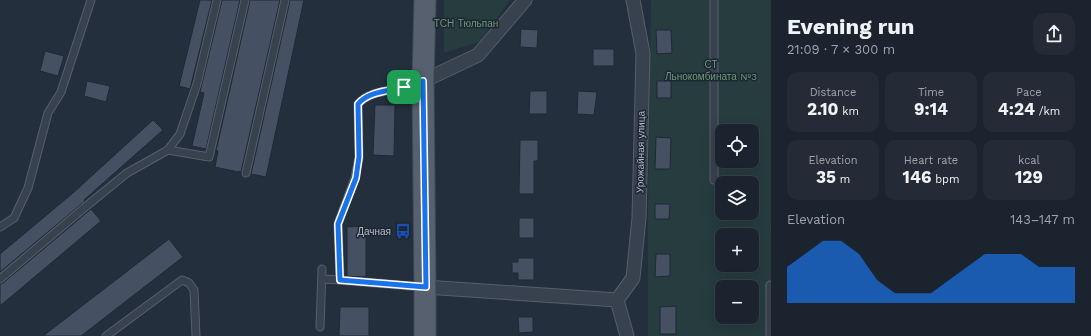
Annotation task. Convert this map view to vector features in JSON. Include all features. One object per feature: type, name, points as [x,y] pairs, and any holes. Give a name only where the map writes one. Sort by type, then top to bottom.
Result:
[{"type":"main road","points":[[425,0],[423,81],[426,287],[425,336]]},
{"type":"street","points":[[423,81],[478,55],[525,0]]},
{"type":"street","name":"Урожайная улица","points":[[617,300],[633,278],[639,218],[642,53],[633,0]]},
{"type":"street","points":[[426,287],[617,300],[627,336]]},
{"type":"lane","points":[[0,228],[14,218],[28,188],[48,113],[61,92],[91,0]]},
{"type":"lane","points":[[0,279],[127,173],[168,150],[180,134],[197,84],[217,0]]},
{"type":"lane","points":[[168,150],[209,157],[245,0]]},
{"type":"lane","points":[[246,173],[285,0]]},
{"type":"lane","points":[[714,0],[714,180]]},
{"type":"lane","points":[[340,280],[338,224],[356,178],[359,157],[358,104],[362,99],[370,95],[423,81]]},
{"type":"lane","points":[[320,327],[322,269]]},
{"type":"lane","points":[[322,279],[426,287]]},
{"type":"lane","points":[[106,336],[182,280],[189,283],[194,290],[196,336]]},
{"type":"lane","points":[[770,285],[770,336]]},
{"type":"green space","name":"ТСН Тюльпан","points":[[444,0],[510,0],[479,42],[444,53]]},
{"type":"green space","name":"СТ Льнокомбината №3","points":[[651,0],[771,0],[771,336],[648,336]]},
{"type":"building","points":[[200,0],[212,0],[190,89],[179,86]]},
{"type":"building","points":[[222,0],[240,0],[206,149],[192,146],[204,93],[200,92]]},
{"type":"building","points":[[250,0],[280,0],[241,172],[238,172],[215,167],[218,151],[216,151]]},
{"type":"building","points":[[290,0],[304,0],[266,177],[251,174]]},
{"type":"building","points":[[521,29],[538,30],[537,48],[520,47]]},
{"type":"building","points":[[656,30],[671,30],[672,53],[657,54]]},
{"type":"building","points":[[593,49],[614,49],[614,66],[593,66]]},
{"type":"building","points":[[45,51],[64,56],[58,76],[40,71]]},
{"type":"building","points":[[87,81],[110,86],[106,102],[84,96]]},
{"type":"building","points":[[657,81],[671,81],[671,98],[657,98]]},
{"type":"building","points":[[530,91],[547,91],[547,114],[529,114]]},
{"type":"building","points":[[578,91],[597,92],[594,115],[577,114]]},
{"type":"building","points":[[375,105],[395,105],[394,156],[373,155]]},
{"type":"building","points":[[153,120],[163,130],[84,200],[85,201],[0,272],[0,254],[73,193]]},
{"type":"building","points":[[656,137],[671,138],[670,169],[655,169]]},
{"type":"building","points":[[520,140],[538,140],[538,161],[534,161],[534,194],[519,194]]},
{"type":"building","points":[[655,204],[670,204],[669,219],[655,219]]},
{"type":"building","points":[[91,209],[101,221],[0,306],[0,284]]},
{"type":"building","points":[[519,218],[534,218],[534,238],[519,238]]},
{"type":"building","points":[[366,226],[366,277],[347,276],[347,227]]},
{"type":"building","points":[[169,239],[183,257],[81,336],[43,336]]},
{"type":"building","points":[[656,254],[670,254],[670,276],[655,277]]},
{"type":"building","points":[[518,258],[534,258],[534,280],[518,280],[518,273],[512,273],[512,262],[518,262]]},
{"type":"building","points":[[676,306],[676,334],[660,334],[660,307]]},
{"type":"building","points":[[340,307],[369,307],[369,336],[339,336]]},
{"type":"building","points":[[518,317],[533,317],[533,332],[519,333]]},
{"type":"place","name":"Дачная","points":[[403,231]]},
{"type":"route","points":[[423,81],[426,287],[340,280],[338,224],[356,178],[359,157],[358,104],[362,99],[370,95],[404,87],[423,81]]}]
